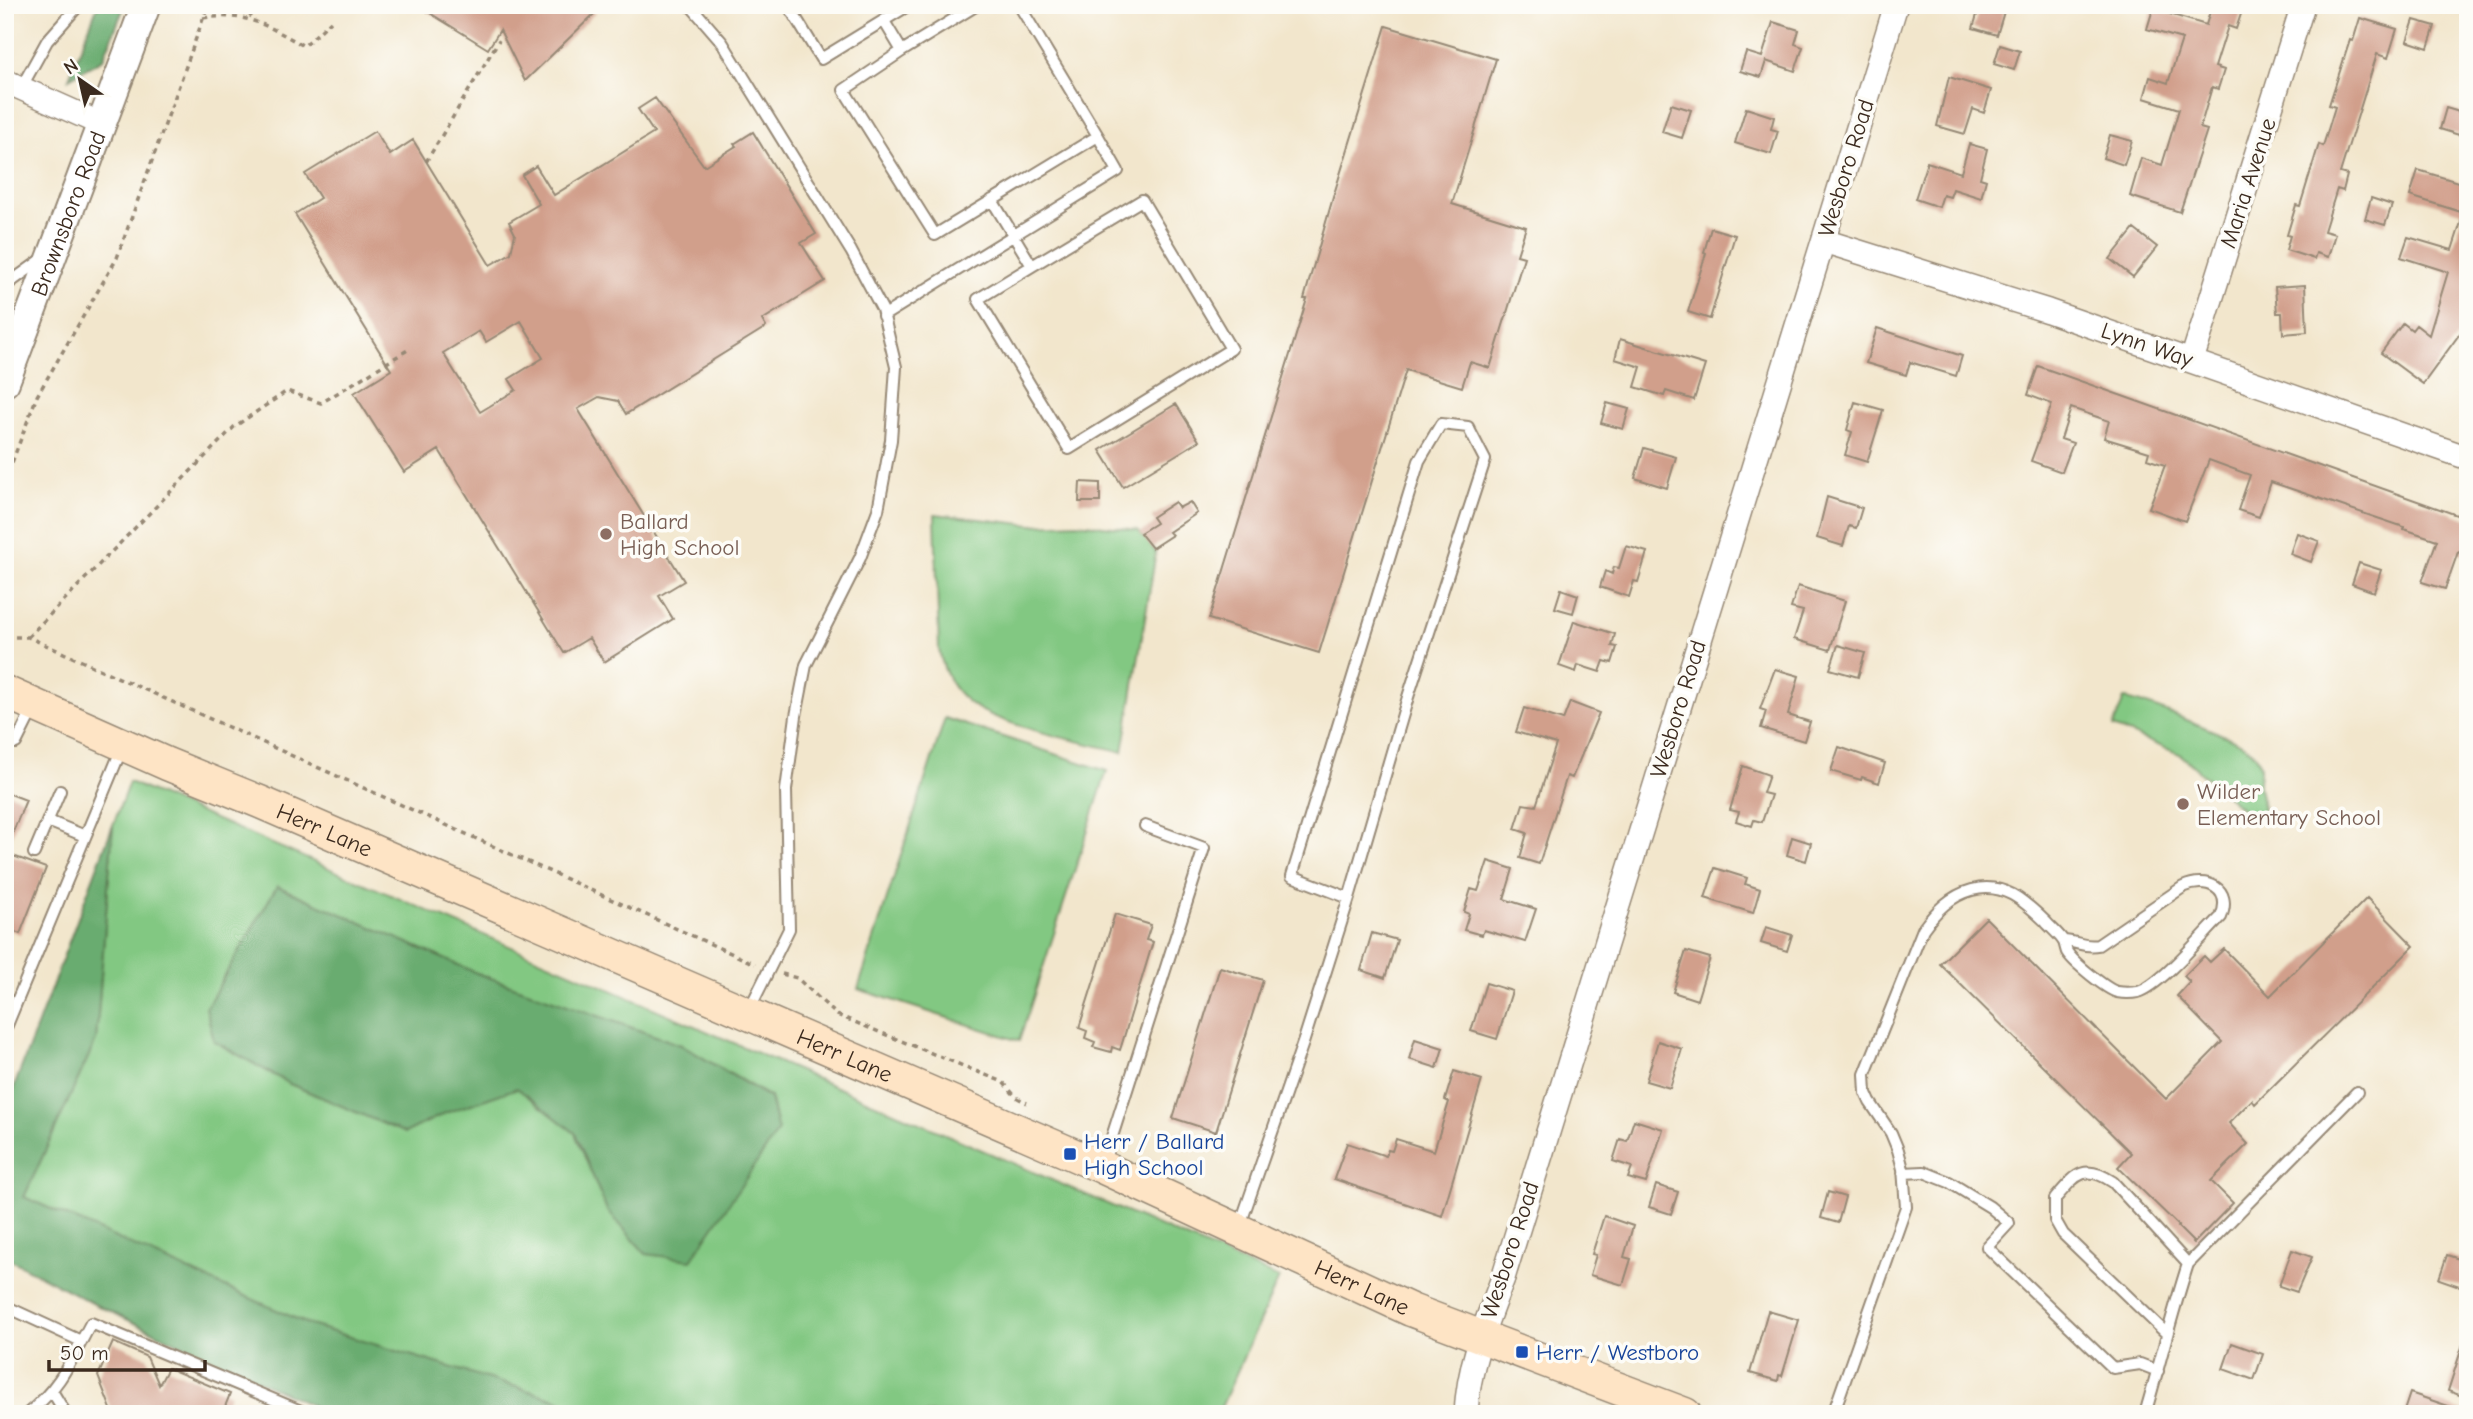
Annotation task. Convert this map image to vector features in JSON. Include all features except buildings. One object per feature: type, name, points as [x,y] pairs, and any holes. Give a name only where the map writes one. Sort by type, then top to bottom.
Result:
[{"type":"main road","name":"Herr Lane","points":[[5,692],[1102,1167],[1411,1310],[1685,1414]]},
{"type":"street","name":"Brownsboro Road","points":[[5,382],[146,5]]},
{"type":"street","name":"Wesboro Road","points":[[1466,1414],[1480,1337],[1503,1278],[1896,5]]},
{"type":"street","name":"Maria Avenue","points":[[2192,360],[2303,5]]},
{"type":"street","points":[[13,85],[101,124]]},
{"type":"street","name":"Lynn Way","points":[[1824,241],[2025,303],[2468,458]]},
{"type":"lane","points":[[13,85],[79,5]]},
{"type":"lane","points":[[788,5],[821,59],[909,5]]},
{"type":"lane","points":[[977,5],[844,90],[935,235],[1098,136]]},
{"type":"lane","points":[[883,316],[1118,170],[1019,5]]},
{"type":"lane","points":[[695,7],[729,53],[850,251],[883,316],[896,367],[891,440],[878,510],[860,558],[807,665],[796,716],[786,790],[789,929],[747,1015]]},
{"type":"lane","points":[[884,21],[902,51]]},
{"type":"lane","points":[[992,200],[1032,266]]},
{"type":"lane","points":[[1142,200],[1231,349],[1069,449],[978,299],[1032,266],[1142,200]]},
{"type":"lane","points":[[5,286],[54,250]]},
{"type":"lane","points":[[1238,1230],[1304,1040],[1349,898],[1408,697],[1485,460],[1468,427],[1441,424],[1419,461],[1292,876],[1349,898]]},
{"type":"lane","points":[[5,739],[16,743],[35,705]]},
{"type":"lane","points":[[6,1027],[123,745]]},
{"type":"lane","points":[[34,853],[60,791]]},
{"type":"lane","points":[[48,821],[85,836]]},
{"type":"lane","points":[[1102,1167],[1204,848],[1145,826]]},
{"type":"lane","points":[[1833,1414],[1906,1207],[1903,1173],[1891,1133],[1870,1102],[1865,1074],[1923,929],[1934,914],[1968,891],[1987,887],[2007,891],[2064,941],[2067,952],[2108,987],[2117,992],[2137,992],[2156,982],[2221,917],[2225,908],[2223,898],[2217,888],[2207,882],[2195,881],[2098,945],[2088,947],[2076,941],[2064,941]]},
{"type":"lane","points":[[2146,1414],[2167,1328],[2189,1264],[2357,1092]]},
{"type":"lane","points":[[2167,1328],[2063,1234],[2055,1220],[2055,1199],[2080,1173],[2089,1171],[2102,1175],[2113,1182],[2189,1264]]},
{"type":"lane","points":[[1903,1173],[1924,1172],[1932,1175],[1990,1207],[2009,1223],[1987,1247],[2113,1368],[2140,1364],[2158,1371]]},
{"type":"lane","points":[[5,1306],[81,1341]]},
{"type":"lane","points":[[27,1414],[60,1382],[91,1323],[308,1414]]},
{"type":"lane","points":[[52,1391],[66,1414]]},
{"type":"path","points":[[5,481],[37,396],[117,258],[208,5]]},
{"type":"path","points":[[243,5],[254,19]]},
{"type":"path","points":[[203,18],[220,16],[254,19],[304,46],[331,21]]},
{"type":"path","points":[[426,162],[499,40]]},
{"type":"path","points":[[28,637],[234,427],[287,391],[321,403],[411,348]]},
{"type":"path","points":[[5,637],[28,637],[770,971],[797,978],[836,1015],[1003,1082],[1016,1097],[1027,1102]]},
{"type":"green space","points":[[98,5],[125,5],[103,59],[69,78]]},
{"type":"green space","points":[[935,514],[1032,525],[1077,523],[1138,530],[1156,552],[1123,752],[1041,732],[998,718],[980,710],[957,691],[939,650]]},
{"type":"green space","points":[[2124,699],[2191,722],[2232,739],[2253,752],[2260,766],[2262,813],[2252,818],[2180,754],[2113,727]]},
{"type":"green space","points":[[945,718],[1107,771],[1019,1041],[858,989]]},
{"type":"green space","points":[[129,782],[1279,1278],[1218,1414],[582,1414],[559,1400],[310,1325],[24,1197],[96,1040],[113,825]],"holes":[[[479,974],[681,1045],[770,1097],[778,1131],[748,1173],[607,1210],[575,1133],[517,1088],[445,1113],[405,1133],[290,1084],[214,1041]]]},
{"type":"green space","points":[[113,825],[96,1040],[24,1197],[310,1325],[559,1400],[582,1414],[330,1414],[96,1305],[5,1257],[5,1111]]},
{"type":"green space","points":[[277,886],[479,974],[681,1045],[770,1098],[778,1131],[691,1260],[646,1254],[607,1210],[575,1133],[517,1088],[445,1113],[405,1133],[290,1084],[214,1041],[206,1008]]},
{"type":"place","name":"Ballard High School","points":[[606,534]]},
{"type":"place","name":"Wilder Elementary School","points":[[2183,804]]},
{"type":"place","name":"Herr / Ballard High School","points":[[1070,1154]]},
{"type":"place","name":"Herr / Westboro","points":[[1522,1352]]}]
